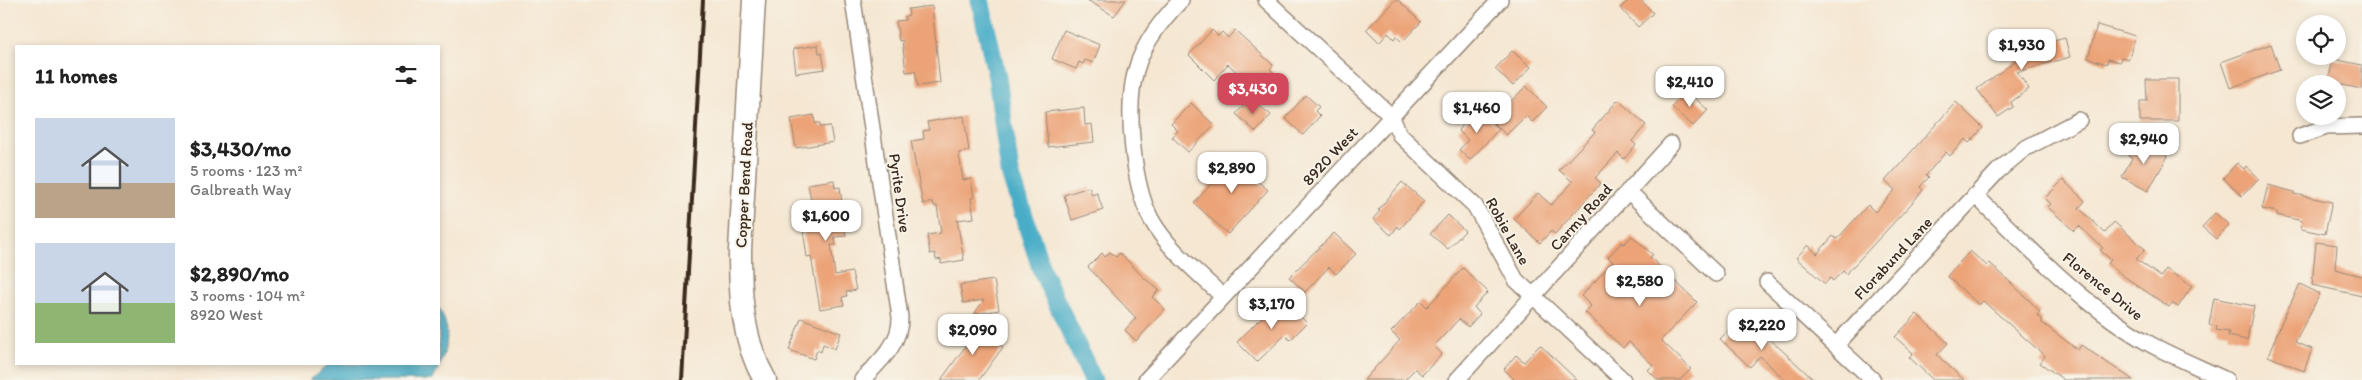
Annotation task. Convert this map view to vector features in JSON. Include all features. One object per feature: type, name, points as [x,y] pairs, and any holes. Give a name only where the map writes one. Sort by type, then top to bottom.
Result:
[{"type":"street","name":"Copper Bend Road","points":[[754,0],[740,250],[740,290],[745,327],[762,374]]},
{"type":"street","name":"Pyrite Drive","points":[[853,0],[900,317],[899,332],[895,340],[862,380]]},
{"type":"street","points":[[1181,0],[1157,28],[1145,46],[1136,70],[1131,95],[1136,164],[1145,203],[1161,234],[1223,297]]},
{"type":"street","name":"Robie Lane","points":[[1266,0],[1391,116],[1400,135],[1475,206],[1516,280],[1623,380]]},
{"type":"street","name":"8920 West","points":[[1146,380],[1500,0]]},
{"type":"street","name":"Florabund Lane","points":[[1836,345],[1998,171],[2024,149],[2079,120]]},
{"type":"street","points":[[2300,136],[2327,127],[2362,126]]},
{"type":"street","name":"Carmy Road","points":[[1457,380],[1671,144]]},
{"type":"street","points":[[1628,192],[1716,274]]},
{"type":"street","name":"Florence Drive","points":[[1975,195],[2065,280],[2109,317],[2150,344],[2226,380]]},
{"type":"street","points":[[1768,282],[1873,380]]},
{"type":"water","points":[[440,310],[444,318],[447,336],[440,364]]},
{"type":"water","points":[[328,365],[440,365],[433,380],[310,380]]},
{"type":"building","points":[[1087,0],[1126,0],[1114,16]]},
{"type":"building","points":[[1395,0],[1398,0],[1421,22],[1402,42],[1396,36],[1394,39],[1388,33],[1379,43],[1366,30]]},
{"type":"building","points":[[1629,0],[1641,0],[1653,13],[1638,27],[1620,8]]},
{"type":"building","points":[[932,6],[940,83],[918,86],[915,71],[906,72],[902,40],[899,41],[896,21],[905,20],[905,16],[909,15],[908,9]]},
{"type":"building","points":[[2097,25],[2135,36],[2129,59],[2121,57],[2120,62],[2108,59],[2107,64],[2088,58]]},
{"type":"building","points":[[1064,30],[1100,45],[1093,63],[1085,60],[1083,64],[1079,62],[1076,69],[1052,59]]},
{"type":"building","points":[[1212,30],[1218,36],[1222,32],[1228,38],[1235,30],[1273,65],[1270,69],[1281,80],[1265,98],[1228,64],[1214,80],[1189,55]]},
{"type":"building","points":[[2051,31],[2054,41],[2065,38],[2070,57],[2017,72],[2029,89],[2011,102],[2013,107],[1998,117],[1977,89],[2025,54],[2021,40]]},
{"type":"building","points":[[2271,44],[2280,70],[2230,88],[2221,62]]},
{"type":"building","points":[[818,45],[819,53],[822,53],[825,69],[796,73],[793,49]]},
{"type":"building","points":[[1512,51],[1531,67],[1513,86],[1495,69]]},
{"type":"building","points":[[2346,62],[2362,65],[2362,89],[2346,86],[2346,75],[2330,75],[2332,65],[2346,65]]},
{"type":"building","points":[[2146,79],[2178,79],[2178,121],[2140,121],[2140,101],[2147,101]]},
{"type":"building","points":[[1526,86],[1547,107],[1532,122],[1526,116],[1506,135],[1492,121]]},
{"type":"building","points":[[1686,90],[1708,110],[1693,126],[1672,107]]},
{"type":"building","points":[[1306,95],[1319,107],[1315,111],[1320,116],[1303,135],[1285,118]]},
{"type":"building","points":[[1250,98],[1271,115],[1256,132],[1236,114]]},
{"type":"building","points":[[1618,100],[1646,125],[1632,141],[1636,145],[1624,159],[1618,153],[1595,178],[1601,183],[1555,234],[1551,231],[1540,243],[1514,219],[1538,193],[1551,205],[1573,182],[1559,170],[1595,132],[1592,130]]},
{"type":"building","points":[[1956,102],[1983,128],[1969,143],[1965,139],[1950,156],[1946,152],[1926,175],[1929,177],[1920,187],[1923,190],[1911,204],[1846,274],[1843,271],[1833,281],[1830,278],[1825,284],[1796,258],[1808,245],[1817,254],[1833,236],[1837,239],[1868,205],[1875,212],[1895,190],[1885,181]]},
{"type":"building","points":[[1191,103],[1214,125],[1188,152],[1172,137],[1178,131],[1171,124]]},
{"type":"building","points":[[1084,108],[1085,125],[1092,124],[1094,142],[1048,147],[1045,112]]},
{"type":"building","points":[[1478,109],[1499,129],[1470,160],[1459,150],[1468,140],[1458,130]]},
{"type":"building","points":[[814,115],[815,123],[820,123],[820,127],[830,126],[833,142],[796,148],[791,119]]},
{"type":"building","points":[[964,116],[969,151],[959,153],[963,180],[971,179],[974,197],[971,198],[974,218],[957,220],[964,260],[941,264],[941,259],[936,260],[935,253],[930,254],[927,235],[941,233],[937,206],[934,206],[933,202],[923,204],[911,141],[924,139],[923,131],[929,130],[927,122]]},
{"type":"building","points":[[2137,139],[2168,156],[2148,191],[2122,177],[2132,158],[2128,156]]},
{"type":"building","points":[[1236,152],[1260,174],[1255,179],[1268,190],[1228,234],[1194,203],[1221,173],[1218,171]]},
{"type":"building","points":[[2237,163],[2244,169],[2246,166],[2259,178],[2242,196],[2223,178]]},
{"type":"building","points":[[834,180],[835,188],[840,187],[846,236],[834,237],[836,245],[831,245],[835,275],[852,272],[856,290],[846,292],[847,296],[842,297],[844,305],[820,309],[811,256],[807,257],[800,208],[812,206],[808,184]]},
{"type":"building","points":[[2063,180],[2085,201],[2079,208],[2105,233],[2114,222],[2145,249],[2136,259],[2161,277],[2166,269],[2192,286],[2178,307],[2172,303],[2169,307],[2122,275],[2108,263],[2111,260],[2100,250],[2103,248],[2079,226],[2074,231],[2048,207],[2051,204],[2045,198]]},
{"type":"building","points":[[1402,182],[1424,201],[1400,229],[1398,226],[1391,235],[1373,219],[1380,211],[1378,210]]},
{"type":"building","points":[[2268,185],[2294,192],[2294,194],[2332,202],[2325,234],[2301,229],[2302,221],[2262,209]]},
{"type":"building","points":[[1089,187],[1092,195],[1097,193],[1103,210],[1072,220],[1064,195]]},
{"type":"building","points":[[2215,213],[2229,225],[2216,239],[2202,227]]},
{"type":"building","points":[[1448,215],[1465,231],[1448,249],[1430,234]]},
{"type":"building","points":[[1334,233],[1356,254],[1336,274],[1329,267],[1305,292],[1289,277]]},
{"type":"building","points":[[1632,236],[1653,255],[1650,257],[1697,302],[1661,340],[1691,369],[1680,380],[1658,380],[1648,370],[1653,365],[1629,342],[1623,348],[1585,312],[1591,306],[1581,296],[1613,262],[1608,257],[1622,242],[1624,244]]},
{"type":"building","points":[[2316,242],[2337,245],[2335,269],[2362,276],[2362,296],[2312,285]]},
{"type":"building","points":[[1970,251],[1987,266],[1990,263],[2029,300],[2040,312],[2037,315],[2043,320],[2041,322],[2078,350],[2081,345],[2133,380],[2064,380],[2040,363],[2045,356],[1983,301],[1979,305],[1947,276]]},
{"type":"building","points":[[1110,252],[1116,257],[1120,253],[1144,278],[1159,290],[1152,297],[1165,309],[1136,341],[1125,330],[1136,318],[1088,267],[1102,253],[1105,257]]},
{"type":"building","points":[[1463,268],[1488,292],[1474,307],[1480,314],[1468,327],[1459,319],[1434,346],[1442,354],[1422,375],[1415,369],[1404,380],[1364,380],[1400,340],[1391,332],[1421,301],[1427,307]]},
{"type":"building","points":[[994,280],[999,310],[974,314],[984,300],[963,303],[960,285]]},
{"type":"building","points":[[2300,284],[2320,294],[2295,342],[2312,349],[2304,371],[2268,356]]},
{"type":"building","points":[[1281,298],[1307,323],[1290,340],[1285,335],[1257,362],[1237,342]]},
{"type":"building","points":[[2214,298],[2254,306],[2247,340],[2228,336],[2229,332],[2216,330],[2217,326],[2209,325]]},
{"type":"building","points":[[1917,314],[1948,343],[1937,355],[1964,380],[1933,380],[1909,357],[1913,353],[1895,337]]},
{"type":"building","points":[[801,318],[841,333],[835,349],[823,344],[821,352],[817,350],[814,359],[789,350]]},
{"type":"building","points":[[1738,320],[1744,325],[1746,323],[1756,332],[1759,329],[1814,380],[1785,380],[1760,356],[1750,367],[1720,339]]},
{"type":"building","points":[[968,323],[1003,347],[979,380],[941,380],[967,344],[957,337]]},
{"type":"building","points":[[1540,345],[1577,380],[1515,380],[1504,369],[1516,355],[1524,362]]},
{"type":"waterway","points":[[980,0],[997,77],[1010,173],[1042,271],[1093,380]]},
{"type":"railway","points":[[682,380],[703,0]]}]
